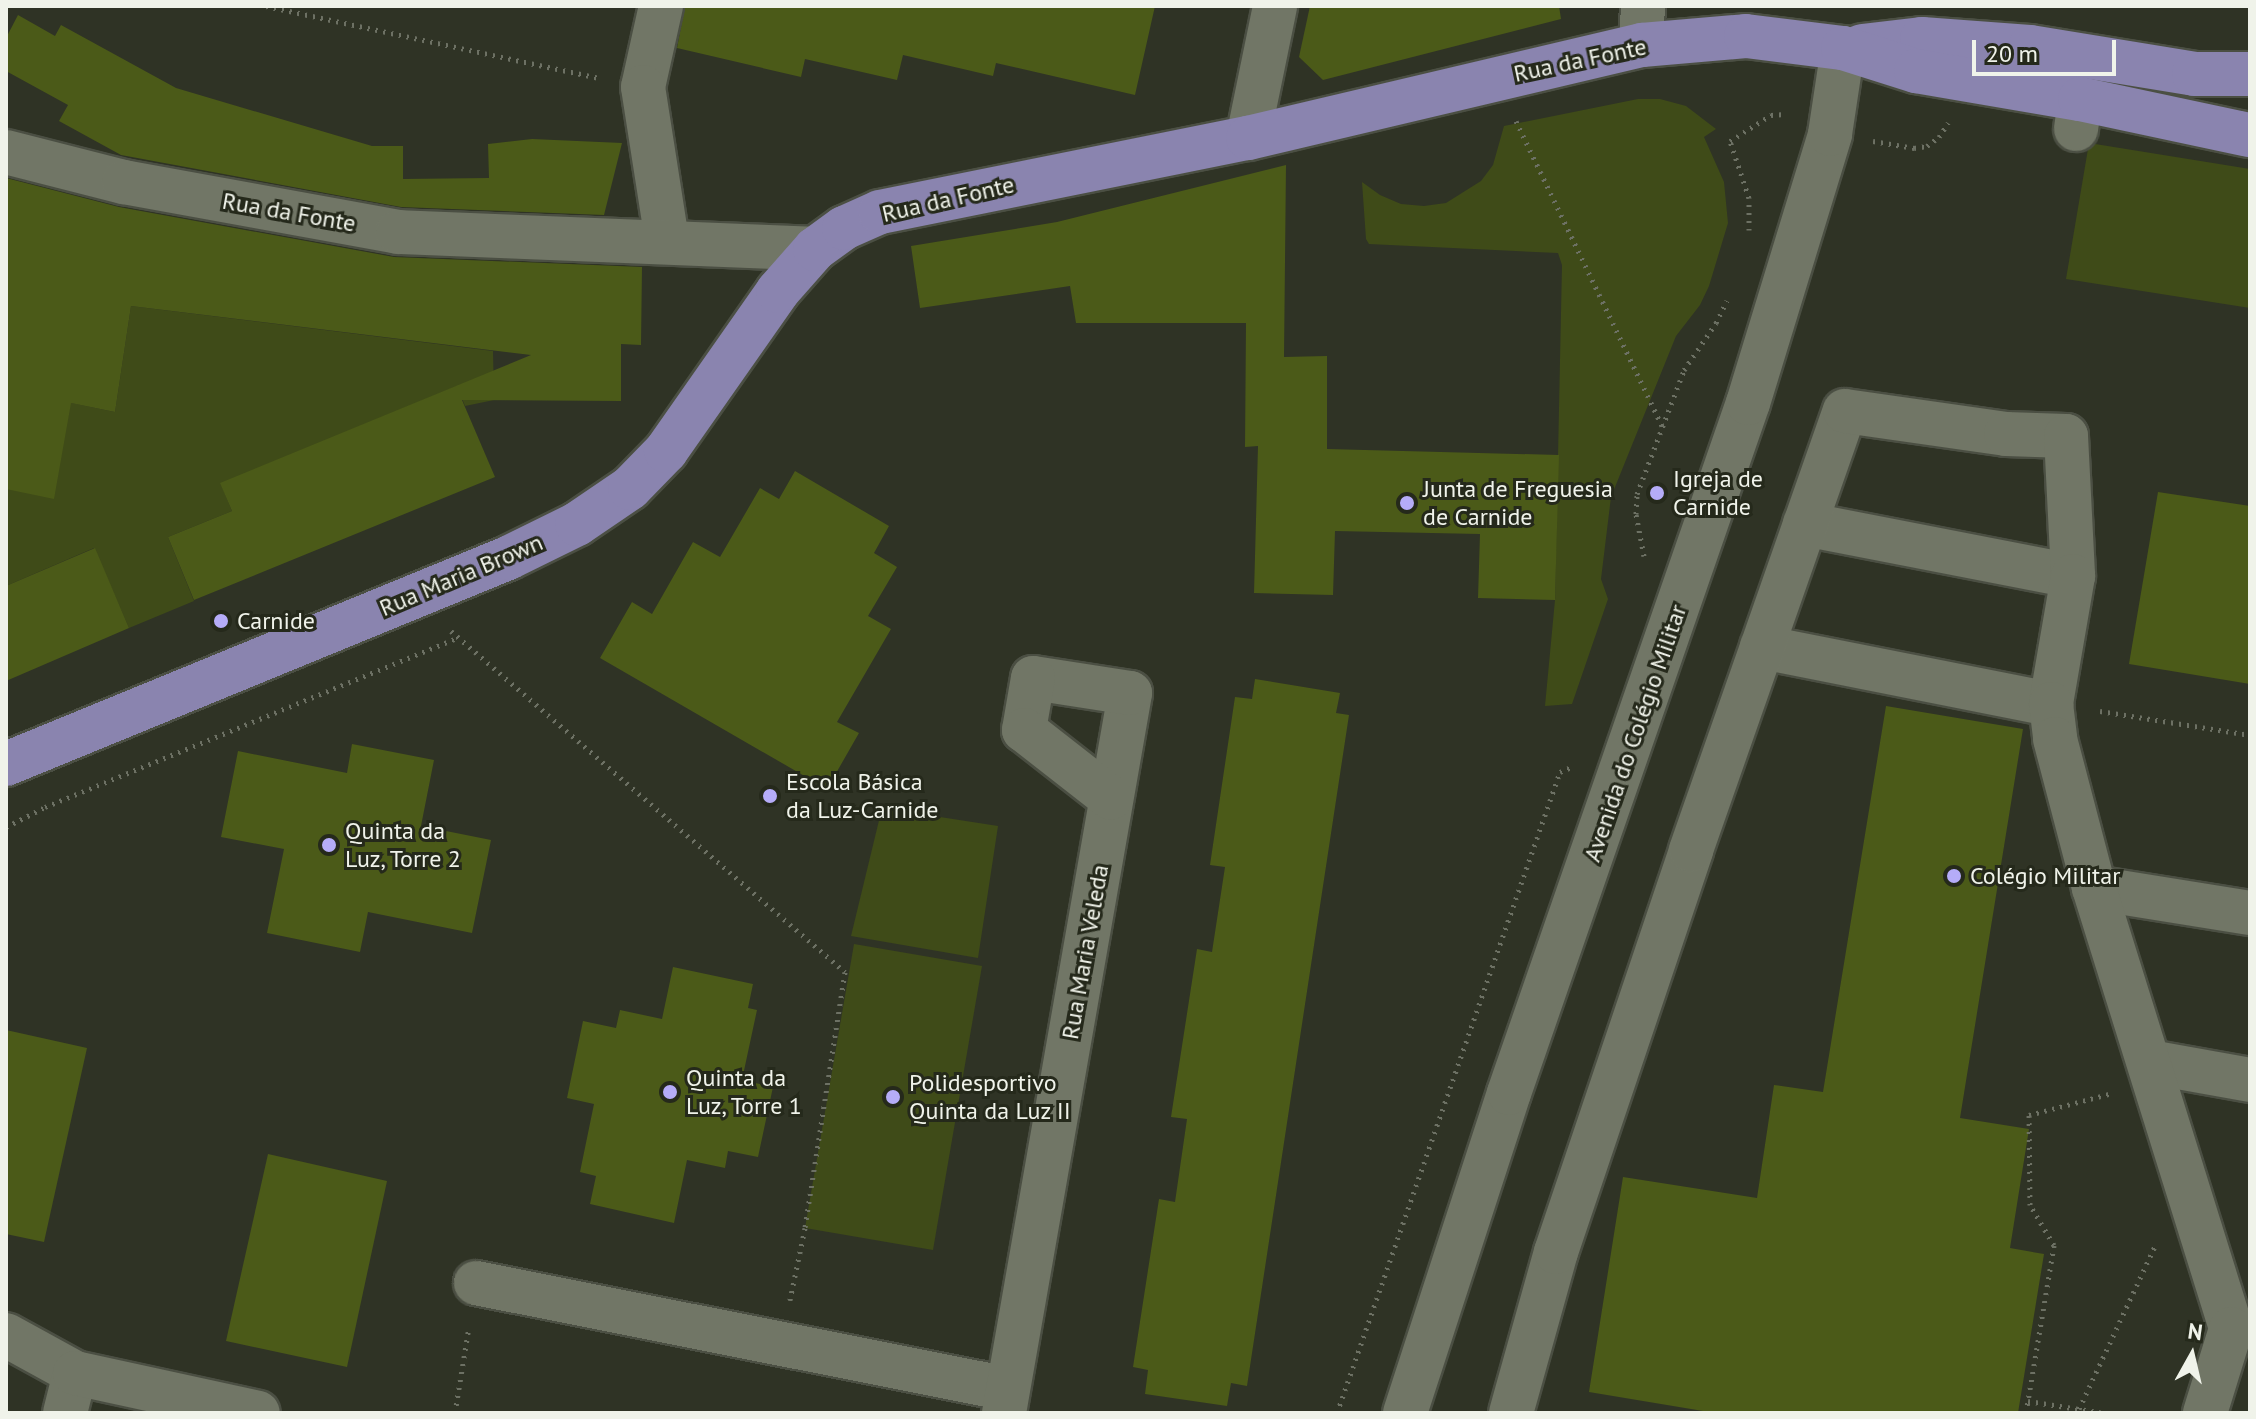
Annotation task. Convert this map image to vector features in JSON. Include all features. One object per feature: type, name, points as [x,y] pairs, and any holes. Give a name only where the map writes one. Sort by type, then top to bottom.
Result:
[{"type":"main road","name":"Rua da Fonte","points":[[815,249],[844,228],[880,212],[1248,138],[1642,26],[1843,48],[1916,71],[2078,114],[2250,135]]},
{"type":"main road","name":"Rua da Fonte","points":[[1843,48],[1922,39],[2030,47],[2194,74],[2250,74]]},
{"type":"main road","name":"Rua Maria Brown","points":[[6,764],[508,558],[577,524],[630,488],[666,451],[778,291],[815,249]]},
{"type":"street","points":[[661,6],[643,87],[667,240]]},
{"type":"street","points":[[1248,138],[1275,6]]},
{"type":"street","name":"Avenida do Colégio Militar","points":[[1405,1413],[1509,1093],[1748,403],[1830,134],[1843,48]]},
{"type":"street","name":"Rua da Fonte","points":[[6,152],[124,182],[398,232],[667,240],[815,249]]},
{"type":"street","points":[[1511,1413],[1556,1252],[1845,411],[2006,434],[2066,436],[2073,576],[2051,704],[2055,739],[2094,888],[2231,1329],[2250,1368]]},
{"type":"street","points":[[1805,524],[2073,576]]},
{"type":"street","points":[[1762,647],[2051,704]]},
{"type":"street","name":"Rua Maria Veleda","points":[[476,1283],[781,1344],[1006,1401],[1111,798]]},
{"type":"street","points":[[2094,888],[2250,913]]},
{"type":"street","points":[[2153,1072],[2250,1080]]},
{"type":"street","points":[[2205,1413],[2231,1329]]},
{"type":"street","points":[[6,1335],[70,1393],[258,1413]]},
{"type":"path","points":[[266,6],[643,87]]},
{"type":"path","points":[[1502,120],[1515,118],[1662,427]]},
{"type":"path","points":[[414,597],[845,972],[805,1228],[781,1344]]},
{"type":"path","points":[[6,827],[45,807],[458,638]]},
{"type":"path","points":[[2051,704],[2250,735]]},
{"type":"path","points":[[2026,1413],[2054,1245],[2030,1205],[2029,1115],[2153,1072]]},
{"type":"path","points":[[2079,1409],[2159,1236]]},
{"type":"path","points":[[455,1413],[476,1283]]},
{"type":"path","points":[[2028,1401],[2104,1413]]},
{"type":"green space","points":[[1638,99],[1660,99],[1686,106],[1716,129],[1704,137],[1724,182],[1728,223],[1709,286],[1700,305],[1676,336],[1611,497],[1601,579],[1608,599],[1572,704],[1545,706],[1555,600],[1562,265],[1558,253],[1369,244],[1366,239],[1362,182],[1380,195],[1401,204],[1424,206],[1446,203],[1481,181],[1493,165],[1504,126]]},
{"type":"green space","points":[[2089,143],[2250,169],[2250,308],[2066,279]]},
{"type":"green space","points":[[131,306],[493,351],[494,400],[465,406],[457,386],[221,484],[232,511],[168,537],[194,601],[129,628],[94,548],[6,586],[6,395],[14,391],[115,412]]},
{"type":"green space","points":[[882,808],[998,826],[978,958],[851,936]]},
{"type":"green space","name":"Polidesportivo Quinta da Luz II","points":[[854,944],[982,966],[933,1250],[805,1228]]},
{"type":"building","points":[[685,6],[1155,6],[1135,95],[996,63],[993,76],[903,55],[897,80],[805,59],[801,77],[677,48]]},
{"type":"building","points":[[1310,6],[1559,6],[1561,19],[1323,80],[1299,57]]},
{"type":"building","points":[[18,15],[55,36],[61,25],[176,88],[372,146],[403,146],[403,179],[489,178],[488,144],[532,139],[622,143],[604,215],[401,207],[121,155],[59,121],[68,105],[6,71],[6,38]]},
{"type":"building","points":[[1286,165],[1284,357],[1327,356],[1327,449],[1559,455],[1555,600],[1478,598],[1480,534],[1335,531],[1333,595],[1254,593],[1258,446],[1245,447],[1246,323],[1076,323],[1070,286],[920,308],[911,246],[1057,222]]},
{"type":"building","points":[[6,178],[119,207],[394,257],[642,267],[641,345],[621,344],[621,401],[462,400],[495,477],[194,600],[168,537],[232,511],[220,483],[531,355],[131,306],[115,412],[71,403],[54,499],[6,489]]},
{"type":"building","points":[[795,471],[889,526],[874,553],[897,567],[868,616],[891,629],[837,722],[859,733],[827,789],[600,658],[632,602],[652,614],[693,542],[720,557],[760,488],[779,499]]},
{"type":"building","points":[[2158,492],[2250,506],[2250,684],[2129,664]]},
{"type":"building","points":[[95,548],[129,628],[6,681],[6,586]]},
{"type":"building","points":[[1255,679],[1340,693],[1336,713],[1349,715],[1247,1386],[1231,1383],[1227,1406],[1145,1394],[1148,1370],[1133,1367],[1159,1199],[1175,1202],[1187,1119],[1171,1117],[1197,949],[1212,952],[1225,867],[1210,865],[1235,697],[1252,699]]},
{"type":"building","points":[[1886,706],[2023,729],[1960,1118],[2029,1129],[2010,1248],[2044,1254],[2018,1413],[1715,1413],[1589,1392],[1623,1177],[1757,1198],[1774,1085],[1823,1092]]},
{"type":"building","name":"Quinta da Luz, Torre 2","points":[[352,744],[434,760],[421,826],[491,840],[472,933],[368,912],[360,952],[267,933],[284,849],[221,837],[238,751],[347,773]]},
{"type":"building","name":"Quinta da Luz, Torre 1","points":[[673,967],[753,984],[748,1008],[757,1010],[742,1080],[773,1087],[758,1157],[728,1151],[725,1168],[687,1160],[674,1223],[590,1204],[596,1176],[580,1172],[594,1104],[567,1098],[583,1021],[616,1028],[620,1010],[662,1019]]},
{"type":"building","points":[[6,1030],[87,1048],[44,1242],[6,1234]]},
{"type":"building","points":[[268,1154],[387,1181],[347,1367],[226,1341]]},
{"type":"place","name":"Igreja de Carnide","points":[[1657,493]]},
{"type":"place","name":"Junta de Freguesia de Carnide","points":[[1407,503]]},
{"type":"place","name":"Carnide","points":[[221,621]]},
{"type":"place","name":"Escola Básica da Luz-Carnide","points":[[770,796]]},
{"type":"place","name":"Quinta da Luz, Torre 2","points":[[329,845]]},
{"type":"place","name":"Colégio Militar","points":[[1954,876]]},
{"type":"place","name":"Quinta da Luz, Torre 1","points":[[670,1092]]},
{"type":"place","name":"Polidesportivo Quinta da Luz II","points":[[893,1097]]}]
